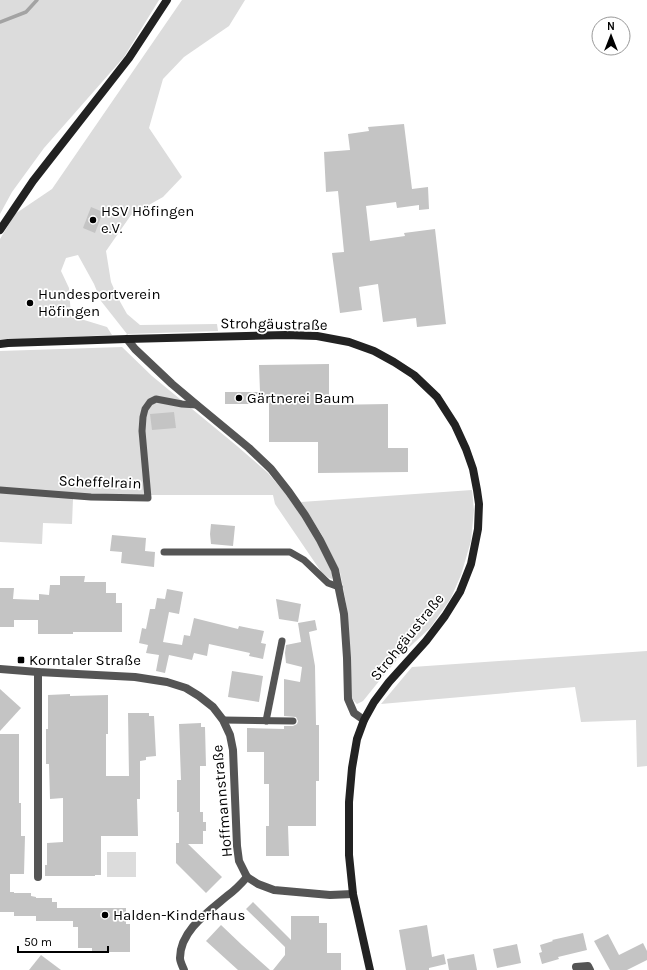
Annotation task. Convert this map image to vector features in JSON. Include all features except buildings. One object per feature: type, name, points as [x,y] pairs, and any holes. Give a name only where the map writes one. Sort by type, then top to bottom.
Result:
[{"type":"main road","points":[[0,230],[33,181],[129,58],[167,0]]},
{"type":"main road","name":"Strohgäustraße","points":[[0,344],[15,342],[126,339],[286,335],[317,336],[349,342],[374,351],[394,362],[414,375],[437,397],[455,425],[466,449],[478,490],[478,529],[471,564],[460,592],[445,616],[426,641],[389,682],[374,702],[364,720],[357,740],[352,768],[349,802],[349,855],[353,894],[370,970]]},
{"type":"street","points":[[126,339],[166,379],[249,448],[271,469],[305,514],[335,570],[344,614],[348,699],[354,713],[364,720]]},
{"type":"street","name":"Hoffmannstraße","points":[[0,668],[38,672],[135,677],[167,682],[186,688],[213,707],[223,720],[230,735],[233,750],[237,846],[239,861],[247,878]]},
{"type":"street","points":[[38,672],[38,878]]},
{"type":"street","points":[[184,970],[180,959],[183,944],[191,928],[207,912],[247,878],[274,890],[330,896],[353,894]]},
{"type":"street","points":[[576,967],[588,966],[590,970]]},
{"type":"lane","name":"Scheffelrain","points":[[0,490],[91,497],[148,498],[142,431],[145,409],[150,402],[156,399],[197,405]]},
{"type":"lane","points":[[164,552],[290,552],[304,560],[328,583],[339,587]]},
{"type":"lane","points":[[266,721],[282,640]]},
{"type":"lane","points":[[223,720],[293,721]]},
{"type":"shaded area","points":[[0,0],[159,0],[124,57],[44,148],[12,192],[0,214]]},
{"type":"shaded area","points":[[182,0],[245,0],[229,26],[184,57],[163,79],[149,128],[182,177],[163,197],[131,215],[106,251],[111,282],[118,298],[127,314],[140,325],[217,324],[218,331],[127,334],[101,301],[94,284],[78,255],[66,258],[61,271],[69,288],[71,316],[107,327],[112,335],[0,340],[0,239],[15,214],[52,189]]},
{"type":"shaded area","points":[[122,347],[152,376],[268,473],[285,493],[317,539],[333,574],[332,579],[322,573],[275,504],[273,495],[151,495],[73,499],[72,524],[43,523],[42,544],[0,542],[0,351]]},
{"type":"shaded area","points":[[472,490],[474,510],[471,541],[461,575],[451,598],[430,628],[401,655],[363,701],[357,704],[352,699],[346,603],[340,572],[322,535],[301,502]]},
{"type":"shaded area","points":[[647,651],[647,766],[637,767],[636,720],[581,722],[575,687],[381,704],[412,667]]},
{"type":"shaded area","points":[[107,852],[136,852],[136,877],[107,877]]},
{"type":"waterway","points":[[0,22],[26,12],[37,0]]},
{"type":"place","name":"HSV Höfingen e.V.","points":[[93,220]]},
{"type":"place","name":"Hundesportverein Höfingen","points":[[30,303]]},
{"type":"place","name":"Gärtnerei Baum","points":[[239,398]]},
{"type":"place","name":"Korntaler Straße","points":[[21,660]]},
{"type":"place","name":"Halden-Kinderhaus","points":[[105,915]]}]
